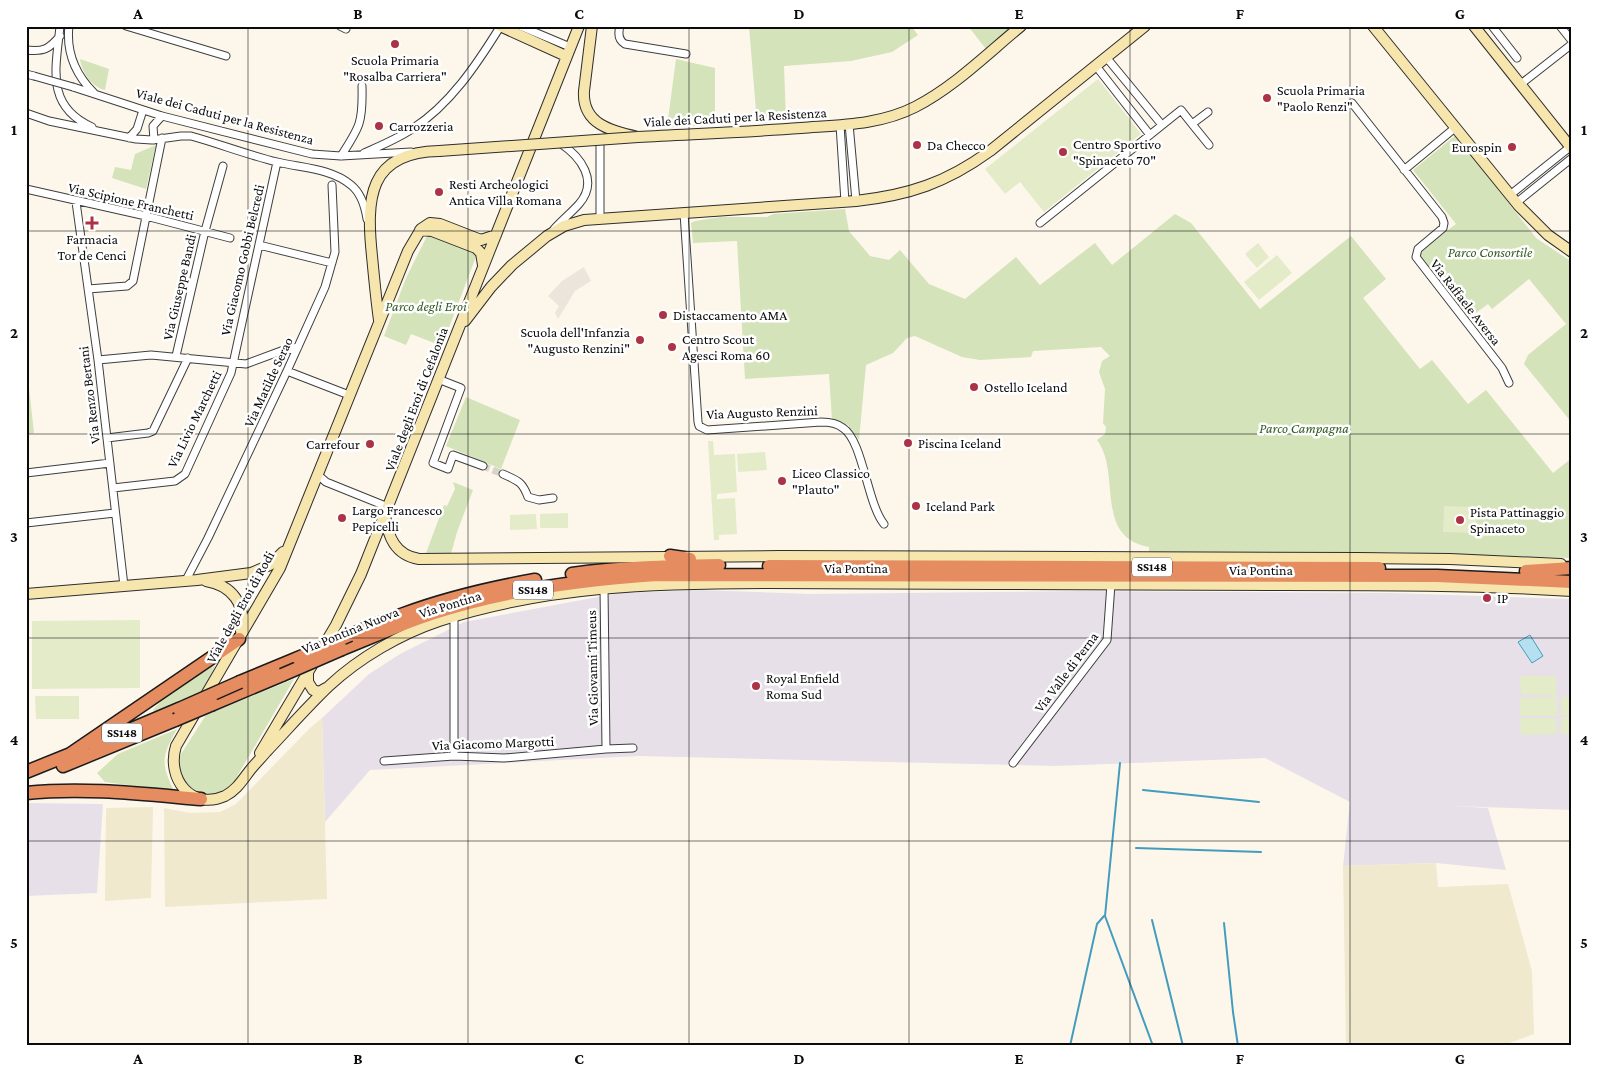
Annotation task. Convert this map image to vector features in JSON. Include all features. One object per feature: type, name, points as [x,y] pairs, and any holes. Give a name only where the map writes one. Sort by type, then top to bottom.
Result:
[{"type":"highway","points":[[670,556],[732,570]]},
{"type":"highway","name":"Via Pontina Nuova","points":[[26,781],[177,714],[240,682],[401,614],[506,586],[608,569],[658,566],[732,570]]},
{"type":"highway","points":[[1526,571],[1572,566]]},
{"type":"highway","name":"Via Pontina","points":[[732,570],[1368,568],[1526,571],[1572,574]]},
{"type":"highway","name":"Via Pontina","points":[[732,570],[1437,576],[1572,582]]},
{"type":"highway","name":"Via Pontina Nuova","points":[[26,772],[177,714],[213,704],[342,649],[433,614],[505,595],[609,578],[732,570]]},
{"type":"highway","points":[[66,756],[238,639]]},
{"type":"highway","points":[[26,793],[67,790],[103,791],[206,799]]},
{"type":"street","points":[[60,26],[57,78],[58,94],[61,102],[75,118],[104,132]]},
{"type":"street","points":[[26,50],[44,50],[59,36],[64,26]]},
{"type":"street","points":[[69,26],[68,43],[73,61],[80,77],[94,94]]},
{"type":"street","points":[[126,26],[226,56]]},
{"type":"street","points":[[520,26],[568,52]]},
{"type":"street","name":"Viale degli Eroi di Cefalonia","points":[[251,769],[308,672],[361,574],[579,26]]},
{"type":"street","points":[[592,26],[584,91],[587,109],[595,120],[608,129],[638,136]]},
{"type":"street","points":[[620,26],[619,36],[625,44],[686,54]]},
{"type":"street","name":"Viale dei Caduti per la Resistenza","points":[[26,74],[162,116],[312,154],[341,156],[559,143],[638,136],[845,125],[884,119],[919,105],[956,80],[1020,26]]},
{"type":"street","points":[[547,236],[584,220],[851,201],[907,193],[927,186],[955,174],[990,151],[1145,26]]},
{"type":"street","points":[[1373,26],[1513,199],[1542,230],[1572,252]]},
{"type":"street","points":[[1474,26],[1571,148],[1513,199]]},
{"type":"street","points":[[1492,26],[1517,58]]},
{"type":"street","points":[[1521,84],[1572,43],[1560,26]]},
{"type":"street","points":[[359,155],[403,135],[426,120],[449,98],[487,48],[500,27],[568,52]]},
{"type":"street","points":[[1106,58],[1162,125]]},
{"type":"street","points":[[1096,66],[1150,135]]},
{"type":"street","points":[[341,156],[355,135],[361,121],[362,86]]},
{"type":"street","name":"Via Raffaele Aversa","points":[[1352,103],[1441,216],[1444,223],[1442,229],[1418,249],[1417,259],[1502,368],[1509,383]]},
{"type":"street","points":[[129,138],[137,129],[143,110]]},
{"type":"street","points":[[1040,223],[1181,110],[1209,145]]},
{"type":"street","points":[[1192,124],[1208,112]]},
{"type":"street","name":"Viale dei Caduti per la Resistenza","points":[[26,113],[49,121],[129,138],[158,139],[189,136],[277,162],[331,174],[347,182],[356,190],[362,200],[369,229],[379,323]]},
{"type":"street","points":[[88,289],[126,286],[132,282],[155,171],[158,139],[153,126],[162,116]]},
{"type":"street","points":[[845,125],[851,201]]},
{"type":"street","points":[[1404,170],[1456,128]]},
{"type":"street","points":[[600,140],[600,219]]},
{"type":"street","points":[[457,331],[490,287],[512,265],[547,236],[580,203],[587,187],[585,169],[576,155],[559,143]]},
{"type":"street","name":"Viale dei Caduti per la Resistenza","points":[[369,229],[371,196],[378,179],[390,166],[421,152]]},
{"type":"street","points":[[1513,199],[1572,158]]},
{"type":"street","name":"Via Giacomo Gobbi Belcredi","points":[[234,363],[277,162]]},
{"type":"street","name":"Via Giuseppe Bandi","points":[[176,356],[222,166]]},
{"type":"street","name":"Via Matilde Serao","points":[[186,580],[288,372],[323,291],[336,250],[332,185]]},
{"type":"street","name":"Via Scipione Franchetti","points":[[26,190],[146,216],[230,238]]},
{"type":"street","name":"Via Renzo Bertani","points":[[76,202],[98,360],[124,586]]},
{"type":"street","name":"Via Augusto Renzini","points":[[684,213],[698,422],[700,426],[706,430],[821,422],[837,424],[845,428],[853,441],[877,511],[884,524]]},
{"type":"street","points":[[420,230],[425,225],[432,223],[481,240],[496,235]]},
{"type":"street","points":[[420,230],[430,230],[476,248],[483,258],[482,271]]},
{"type":"street","name":"Viale degli Eroi di Rodi","points":[[206,799],[187,791],[179,782],[173,769],[173,756],[179,740],[280,568],[408,251],[420,230]]},
{"type":"street","points":[[258,245],[332,263]]},
{"type":"street","points":[[98,360],[138,355],[176,356],[250,364],[281,351],[298,347]]},
{"type":"street","points":[[107,438],[152,431],[188,358]]},
{"type":"street","name":"Via Livio Marchetti","points":[[113,488],[173,482],[183,476],[230,377],[234,363]]},
{"type":"street","points":[[288,372],[349,395]]},
{"type":"street","points":[[438,379],[461,388],[433,463],[448,469],[453,455],[483,466]]},
{"type":"street","points":[[26,473],[110,462]]},
{"type":"street","points":[[503,474],[520,481],[528,497],[539,500],[553,498]]},
{"type":"street","points":[[318,475],[326,482],[386,511]]},
{"type":"street","name":"Via Pontina","points":[[386,511],[386,528],[394,546],[412,558],[670,556],[1450,559],[1572,566]]},
{"type":"street","points":[[26,523],[116,513]]},
{"type":"street","points":[[197,580],[262,570],[277,559],[291,541]]},
{"type":"street","points":[[26,594],[186,580],[213,582],[224,586],[237,599],[242,620],[238,639]]},
{"type":"street","name":"Via Pontina","points":[[206,799],[225,796],[234,790],[251,769],[329,686],[354,666],[388,644],[418,629],[454,617],[536,598],[604,588],[687,583],[1447,586],[1572,591]]},
{"type":"street","name":"Via Valle di Perna","points":[[1013,763],[1107,640],[1111,584]]},
{"type":"street","name":"Via Giovanni Timeus","points":[[604,588],[606,748]]},
{"type":"street","points":[[454,617],[454,756]]},
{"type":"street","points":[[308,672],[308,682],[314,691],[321,691],[329,686]]},
{"type":"street","name":"Via Giacomo Margotti","points":[[384,761],[454,756],[504,758],[606,748],[633,748]]},
{"type":"shaded area","points":[[584,267],[591,281],[575,291],[558,319],[555,313],[559,306],[548,296],[562,281]]},
{"type":"shaded area","points":[[701,590],[809,594],[1079,591],[1393,593],[1572,599],[1572,810],[1452,806],[1488,808],[1506,870],[1436,863],[1343,866],[1350,802],[1265,758],[1055,766],[639,756],[370,770],[325,822],[322,718],[369,674],[400,654],[464,622],[619,593]]},
{"type":"shaded area","points":[[322,718],[327,899],[165,907],[164,808],[190,813],[220,812],[236,804]]},
{"type":"shaded area","points":[[26,803],[103,804],[97,893],[26,896]]},
{"type":"shaded area","points":[[153,807],[151,898],[105,901],[106,808]]},
{"type":"shaded area","points":[[1436,863],[1438,887],[1508,884],[1532,971],[1534,1034],[1501,1046],[1346,1046],[1343,866]]},
{"type":"green space","points":[[749,26],[911,26],[918,35],[892,52],[851,61],[784,66],[786,121],[757,123]]},
{"type":"green space","points":[[968,26],[1011,26],[986,49]]},
{"type":"green space","points":[[80,59],[109,69],[105,90],[96,86],[88,79]]},
{"type":"green space","points":[[676,59],[715,68],[715,125],[667,127]]},
{"type":"green space","name":"Centro Sportivo \"Spinaceto 70\"","points":[[1098,79],[1141,134],[1044,212],[1020,182],[1005,194],[985,169]]},
{"type":"green space","name":"Parco Consortile","points":[[1456,135],[1536,238],[1572,262],[1572,423],[1524,364],[1528,355],[1566,324],[1529,279],[1492,309],[1488,304],[1469,318],[1418,253],[1456,224],[1413,170]]},
{"type":"green space","points":[[156,145],[146,189],[112,178],[115,167],[131,170],[135,154]]},
{"type":"green space","name":"Parco Campagna","points":[[845,209],[849,231],[870,256],[889,260],[900,250],[929,284],[965,299],[1016,257],[1040,285],[1095,243],[1112,265],[1175,214],[1191,223],[1260,309],[1351,236],[1386,279],[1363,298],[1420,369],[1432,360],[1468,404],[1486,390],[1553,473],[1572,458],[1572,558],[1389,552],[1223,555],[1149,552],[1149,547],[1132,541],[1121,531],[1111,502],[1108,469],[1104,454],[1097,440],[1105,434],[1106,427],[1103,423],[1105,389],[1099,372],[1102,361],[1110,356],[1101,347],[1033,351],[1031,357],[980,360],[962,357],[915,336],[907,338],[893,353],[866,365],[859,440],[848,425],[832,420],[829,374],[745,379],[737,241],[693,243],[691,223],[721,217],[767,217],[773,214]]},
{"type":"green space","name":"Parco degli Eroi","points":[[427,236],[432,236],[477,254],[442,346],[411,334],[406,345],[384,336],[406,278]]},
{"type":"green space","points":[[1258,243],[1269,257],[1257,268],[1245,254]]},
{"type":"green space","points":[[1277,255],[1292,273],[1259,300],[1244,282]]},
{"type":"green space","points":[[26,379],[28,379],[34,433],[26,434]]},
{"type":"green space","points":[[466,397],[520,420],[501,469],[446,446]]},
{"type":"green space","points":[[708,441],[713,441],[714,455],[735,454],[737,492],[717,494],[717,499],[735,498],[737,534],[719,535],[719,540],[714,540]]},
{"type":"green space","points":[[765,452],[767,470],[738,472],[737,454]]},
{"type":"green space","points":[[453,482],[473,490],[451,554],[426,553],[444,505],[447,506],[455,489]]},
{"type":"green space","name":"Pista Pattinaggio Spinaceto","points":[[1444,506],[1477,507],[1476,533],[1443,532]]},
{"type":"green space","points":[[568,513],[568,528],[540,528],[540,514]]},
{"type":"green space","points":[[536,514],[537,529],[510,530],[510,515]]},
{"type":"green space","points":[[140,620],[140,688],[32,689],[32,621]]},
{"type":"green space","points":[[26,646],[28,646],[29,708],[26,708]]},
{"type":"green space","points":[[215,666],[204,690],[158,713],[153,710],[165,697],[207,667]]},
{"type":"green space","points":[[1520,676],[1556,676],[1557,695],[1521,695]]},
{"type":"green space","points":[[294,679],[232,785],[220,792],[210,794],[200,793],[187,788],[181,776],[179,763],[181,754],[206,715]]},
{"type":"green space","points":[[35,696],[79,696],[79,719],[36,719]]},
{"type":"green space","points":[[1557,697],[1557,716],[1520,716],[1520,698]]},
{"type":"green space","points":[[1561,697],[1572,697],[1572,715],[1561,715]]},
{"type":"green space","points":[[1561,717],[1572,717],[1572,734],[1561,734]]},
{"type":"green space","points":[[1520,718],[1556,718],[1557,734],[1521,735]]},
{"type":"green space","points":[[177,729],[168,746],[165,759],[166,773],[174,791],[105,782],[97,773],[118,754]]},
{"type":"water","points":[[1530,635],[1543,656],[1532,663],[1518,642]]},
{"type":"waterway","points":[[1120,763],[1105,916],[1153,1046]]},
{"type":"waterway","points":[[1143,790],[1259,802]]},
{"type":"waterway","points":[[1136,848],[1261,852]]},
{"type":"waterway","points":[[1070,1046],[1097,924],[1104,916]]},
{"type":"waterway","points":[[1152,920],[1183,1046]]},
{"type":"waterway","points":[[1224,923],[1238,1046]]},
{"type":"tunnel","points":[[483,466],[503,474]]},
{"type":"place","name":"Scuola Primaria \"Rosalba Carriera\"","points":[[395,44]]},
{"type":"place","name":"Scuola Primaria \"Paolo Renzi\"","points":[[1267,98]]},
{"type":"place","name":"Carrozzeria","points":[[379,126]]},
{"type":"place","name":"Da Checco","points":[[917,145]]},
{"type":"place","name":"Eurospin","points":[[1512,147]]},
{"type":"place","name":"Centro Sportivo \"Spinaceto 70\"","points":[[1063,152]]},
{"type":"place","name":"Resti Archeologici Antica Villa Romana","points":[[439,192]]},
{"type":"place","name":"Farmacia Tor de Cenci","points":[[92,223]]},
{"type":"place","name":"Distaccamento AMA","points":[[663,315]]},
{"type":"place","name":"Scuola dell'Infanzia \"Augusto Renzini\"","points":[[640,340]]},
{"type":"place","name":"Centro Scout Agesci Roma 60","points":[[672,347]]},
{"type":"place","name":"Ostello Iceland","points":[[974,387]]},
{"type":"place","name":"Piscina Iceland","points":[[908,443]]},
{"type":"place","name":"Carrefour","points":[[370,444]]},
{"type":"place","name":"Liceo Classico \"Plauto\"","points":[[782,481]]},
{"type":"place","name":"Iceland Park","points":[[916,506]]},
{"type":"place","name":"Largo Francesco Pepicelli","points":[[342,518]]},
{"type":"place","name":"Pista Pattinaggio Spinaceto","points":[[1460,520]]},
{"type":"place","name":"IP","points":[[1487,598]]},
{"type":"place","name":"Royal Enfield Roma Sud","points":[[756,686]]}]
